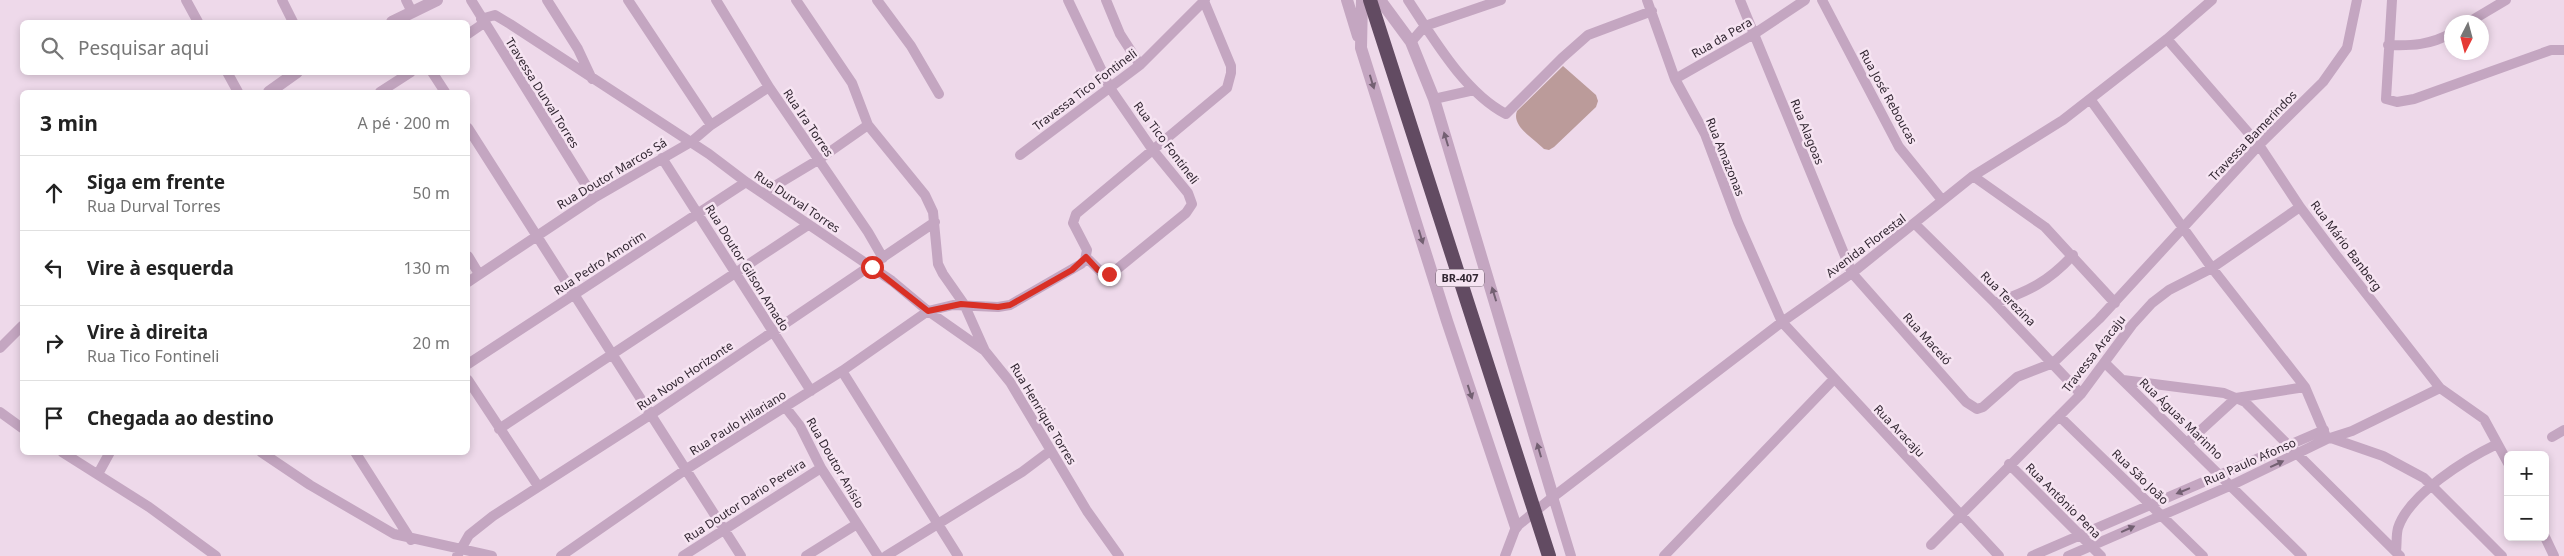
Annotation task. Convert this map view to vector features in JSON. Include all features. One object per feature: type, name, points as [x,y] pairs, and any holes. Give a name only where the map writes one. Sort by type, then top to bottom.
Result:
[{"type":"highway","name":"BR-407","points":[[1370,0],[1548,556]]},
{"type":"street","points":[[186,0],[197,20]]},
{"type":"street","points":[[282,0],[292,20]]},
{"type":"street","points":[[406,0],[412,12]]},
{"type":"street","points":[[396,20],[437,0]]},
{"type":"street","name":"Travessa Durval Torres","points":[[471,0],[594,198]]},
{"type":"street","points":[[547,0],[573,41],[592,79]]},
{"type":"street","points":[[628,0],[711,125]]},
{"type":"street","name":"Rua Ira Torres","points":[[716,0],[769,88],[868,232],[883,258]]},
{"type":"street","name":"Rua Henrique Torres","points":[[796,0],[852,83],[868,125],[925,196],[933,212],[938,264],[949,285],[964,304],[985,351],[1010,382],[1050,451],[1119,556]]},
{"type":"street","points":[[877,0],[911,46],[939,94]]},
{"type":"street","name":"Rua Tico Fontineli","points":[[1068,0],[1110,88],[1152,149],[1192,199],[1190,209],[1111,274],[1102,274],[1086,257]]},
{"type":"street","points":[[1106,0],[1120,34],[1140,65]]},
{"type":"street","points":[[928,311],[944,306],[964,304],[998,307],[1010,305],[1072,270],[1086,257],[1087,250],[1077,234],[1073,218],[1084,206],[1222,93],[1229,82],[1230,66],[1226,50],[1204,0]]},
{"type":"street","name":"Travessa Tico Fontineli","points":[[1020,154],[1140,65],[1204,0]]},
{"type":"street","points":[[1348,0],[1361,48],[1447,321],[1516,527],[1505,556]]},
{"type":"street","points":[[1361,48],[1362,0]]},
{"type":"street","points":[[1380,0],[1411,42],[1434,99],[1571,556]]},
{"type":"street","points":[[1408,0],[1425,26],[1474,90],[1491,106],[1506,114],[1588,35],[1652,11]]},
{"type":"street","points":[[1411,42],[1425,26],[1501,0]]},
{"type":"street","name":"Rua Amazonas","points":[[1647,0],[1675,79],[1705,134],[1738,222],[1782,322]]},
{"type":"street","name":"Rua Alagoas","points":[[1740,0],[1852,273]]},
{"type":"street","name":"Rua da Pera","points":[[1675,79],[1754,34],[1805,0]]},
{"type":"street","name":"Rua José Reboucas","points":[[1822,0],[1899,147],[1942,200]]},
{"type":"street","name":"Avenida Florestal","points":[[1516,527],[1782,322],[1852,273],[1973,176],[2063,120],[2167,39],[2212,0]]},
{"type":"street","name":"Travessa Bamerindos","points":[[2053,363],[2115,303],[2259,145],[2323,82],[2347,48],[2352,32],[2357,0]]},
{"type":"street","points":[[2392,0],[2386,99],[2397,102],[2414,99],[2551,50],[2564,50]]},
{"type":"street","points":[[2481,15],[2506,0]]},
{"type":"street","name":"Rua Durval Torres","points":[[483,21],[489,15],[497,16],[691,142],[808,225],[872,267],[928,311],[985,351]]},
{"type":"street","points":[[470,32],[483,21]]},
{"type":"street","points":[[2388,45],[2422,45],[2444,37]]},
{"type":"street","name":"Rua Mário Banberg","points":[[2167,39],[2259,145],[2300,207],[2440,388],[2478,414],[2504,456]]},
{"type":"street","points":[[229,75],[237,90]]},
{"type":"street","points":[[276,90],[294,75]]},
{"type":"street","points":[[383,90],[406,75]]},
{"type":"street","points":[[434,75],[444,90]]},
{"type":"street","name":"Rua Doutor Marcos Sá","points":[[470,281],[594,198],[691,142],[711,125],[769,88]]},
{"type":"street","points":[[1434,99],[1474,90]]},
{"type":"street","points":[[2090,99],[2212,268],[2305,387],[2328,436],[2403,465],[2432,485],[2502,556]]},
{"type":"street","points":[[763,193],[818,160],[868,125]]},
{"type":"street","points":[[470,131],[610,354],[741,556]]},
{"type":"street","name":"Rua Doutor Gilson Amado","points":[[662,158],[734,274],[811,391]]},
{"type":"street","points":[[1973,176],[2026,212],[2060,240],[2115,303]]},
{"type":"street","name":"Rua Pedro Amorim","points":[[470,363],[746,182]]},
{"type":"street","name":"Travessa Aracaju","points":[[1930,545],[2081,394],[2106,363],[2132,325],[2152,303],[2169,290],[2212,268],[2300,207]]},
{"type":"street","name":"Rua Novo Horizonte","points":[[458,552],[469,535],[479,526],[872,267],[934,222]]},
{"type":"street","name":"Rua Terezina","points":[[1915,224],[1996,303],[2081,394]]},
{"type":"street","points":[[499,428],[808,225]]},
{"type":"street","points":[[1996,303],[2033,289],[2056,274],[2072,255]]},
{"type":"street","points":[[470,259],[479,274]]},
{"type":"street","name":"Rua Maceió","points":[[1852,273],[1966,402],[1977,409],[2018,377],[2053,363]]},
{"type":"street","name":"Rua Paulo Hilariano","points":[[561,556],[686,470],[842,372],[928,311]]},
{"type":"street","name":"Rua Aracaju","points":[[1782,322],[1833,380],[1999,556]]},
{"type":"street","points":[[0,348],[20,328]]},
{"type":"street","name":"Rua Águas Marinho","points":[[2106,363],[2232,484],[2302,556]]},
{"type":"street","points":[[842,372],[958,556]]},
{"type":"street","points":[[1664,556],[1833,380]]},
{"type":"street","points":[[2123,380],[2213,392],[2245,402],[2399,555]]},
{"type":"street","points":[[470,383],[538,486]]},
{"type":"street","points":[[2188,442],[2236,398],[2305,387]]},
{"type":"street","name":"Rua Paulo Afonso","points":[[2032,556],[2078,535],[2222,476],[2328,436],[2352,431],[2440,388]]},
{"type":"street","name":"Rua Doutor Anísio","points":[[786,408],[810,443],[821,468],[878,556]]},
{"type":"street","points":[[0,412],[20,427]]},
{"type":"street","name":"Rua São João","points":[[2059,416],[2203,556]]},
{"type":"street","points":[[2552,437],[2564,430]]},
{"type":"street","points":[[2399,555],[2398,530],[2401,522],[2432,485],[2472,457],[2497,444]]},
{"type":"street","name":"Rua Paulo Afonso","points":[[2068,556],[2232,484],[2294,450]]},
{"type":"street","points":[[886,556],[1022,472],[1050,451]]},
{"type":"street","points":[[67,455],[183,530],[216,556]]},
{"type":"street","points":[[98,474],[108,455]]},
{"type":"street","points":[[266,455],[394,534],[458,552],[492,556]]},
{"type":"street","points":[[357,455],[411,540]]},
{"type":"street","name":"Rua Antônio Pena","points":[[2009,464],[2101,556]]},
{"type":"street","name":"Rua Doutor Dario Pereira","points":[[683,556],[821,468]]},
{"type":"street","points":[[806,556],[857,524]]},
{"type":"street","points":[[2547,541],[2554,556]]},
{"type":"shaded area","points":[[1563,66],[1596,95],[1598,101],[1596,107],[1549,150],[1544,149],[1520,127],[1516,117],[1517,111]]},
{"type":"route","points":[[872,267],[928,311],[944,306],[961,304],[998,307],[1010,305],[1072,270],[1081,264],[1086,257],[1102,274],[1109,274]]}]
